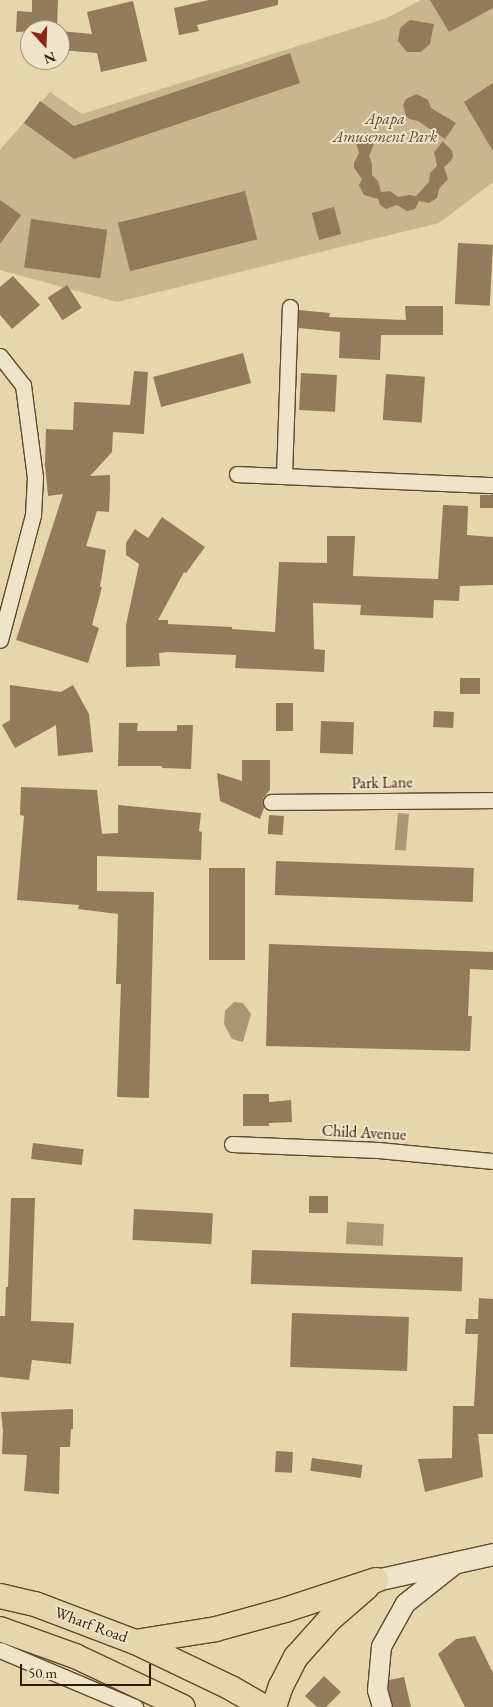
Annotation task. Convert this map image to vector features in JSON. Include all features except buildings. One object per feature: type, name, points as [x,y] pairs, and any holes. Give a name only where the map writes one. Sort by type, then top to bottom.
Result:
[{"type":"main road","points":[[136,1642],[216,1629],[285,1610],[376,1580],[459,1560],[493,1554]]},
{"type":"main road","points":[[260,1705],[281,1686],[296,1657],[329,1620],[376,1580]]},
{"type":"main road","name":"Wharf Road","points":[[0,1596],[35,1604],[136,1642],[260,1705]]},
{"type":"main road","points":[[0,1629],[75,1656],[182,1707]]},
{"type":"street","points":[[284,476],[290,307]]},
{"type":"street","points":[[0,356],[23,385],[35,477],[33,515],[0,640]]},
{"type":"street","points":[[237,474],[493,485]]},
{"type":"street","name":"Park Lane","points":[[271,802],[493,800]]},
{"type":"street","name":"Child Avenue","points":[[232,1144],[378,1150],[493,1161]]},
{"type":"street","points":[[382,1707],[377,1690],[380,1646],[405,1603],[459,1560]]},
{"type":"street","points":[[0,1650],[135,1707]]},
{"type":"green space","name":"Apapa Amusement Park","points":[[421,0],[493,0],[493,182],[439,223],[117,302],[0,270],[0,150],[50,92],[82,114],[387,18]]},
{"type":"shaded area","points":[[398,813],[409,814],[406,851],[395,850]]},
{"type":"shaded area","points":[[234,1002],[243,1003],[251,1014],[243,1042],[232,1039],[224,1024],[225,1011]]},
{"type":"shaded area","points":[[347,1222],[384,1224],[383,1246],[346,1244]]}]
